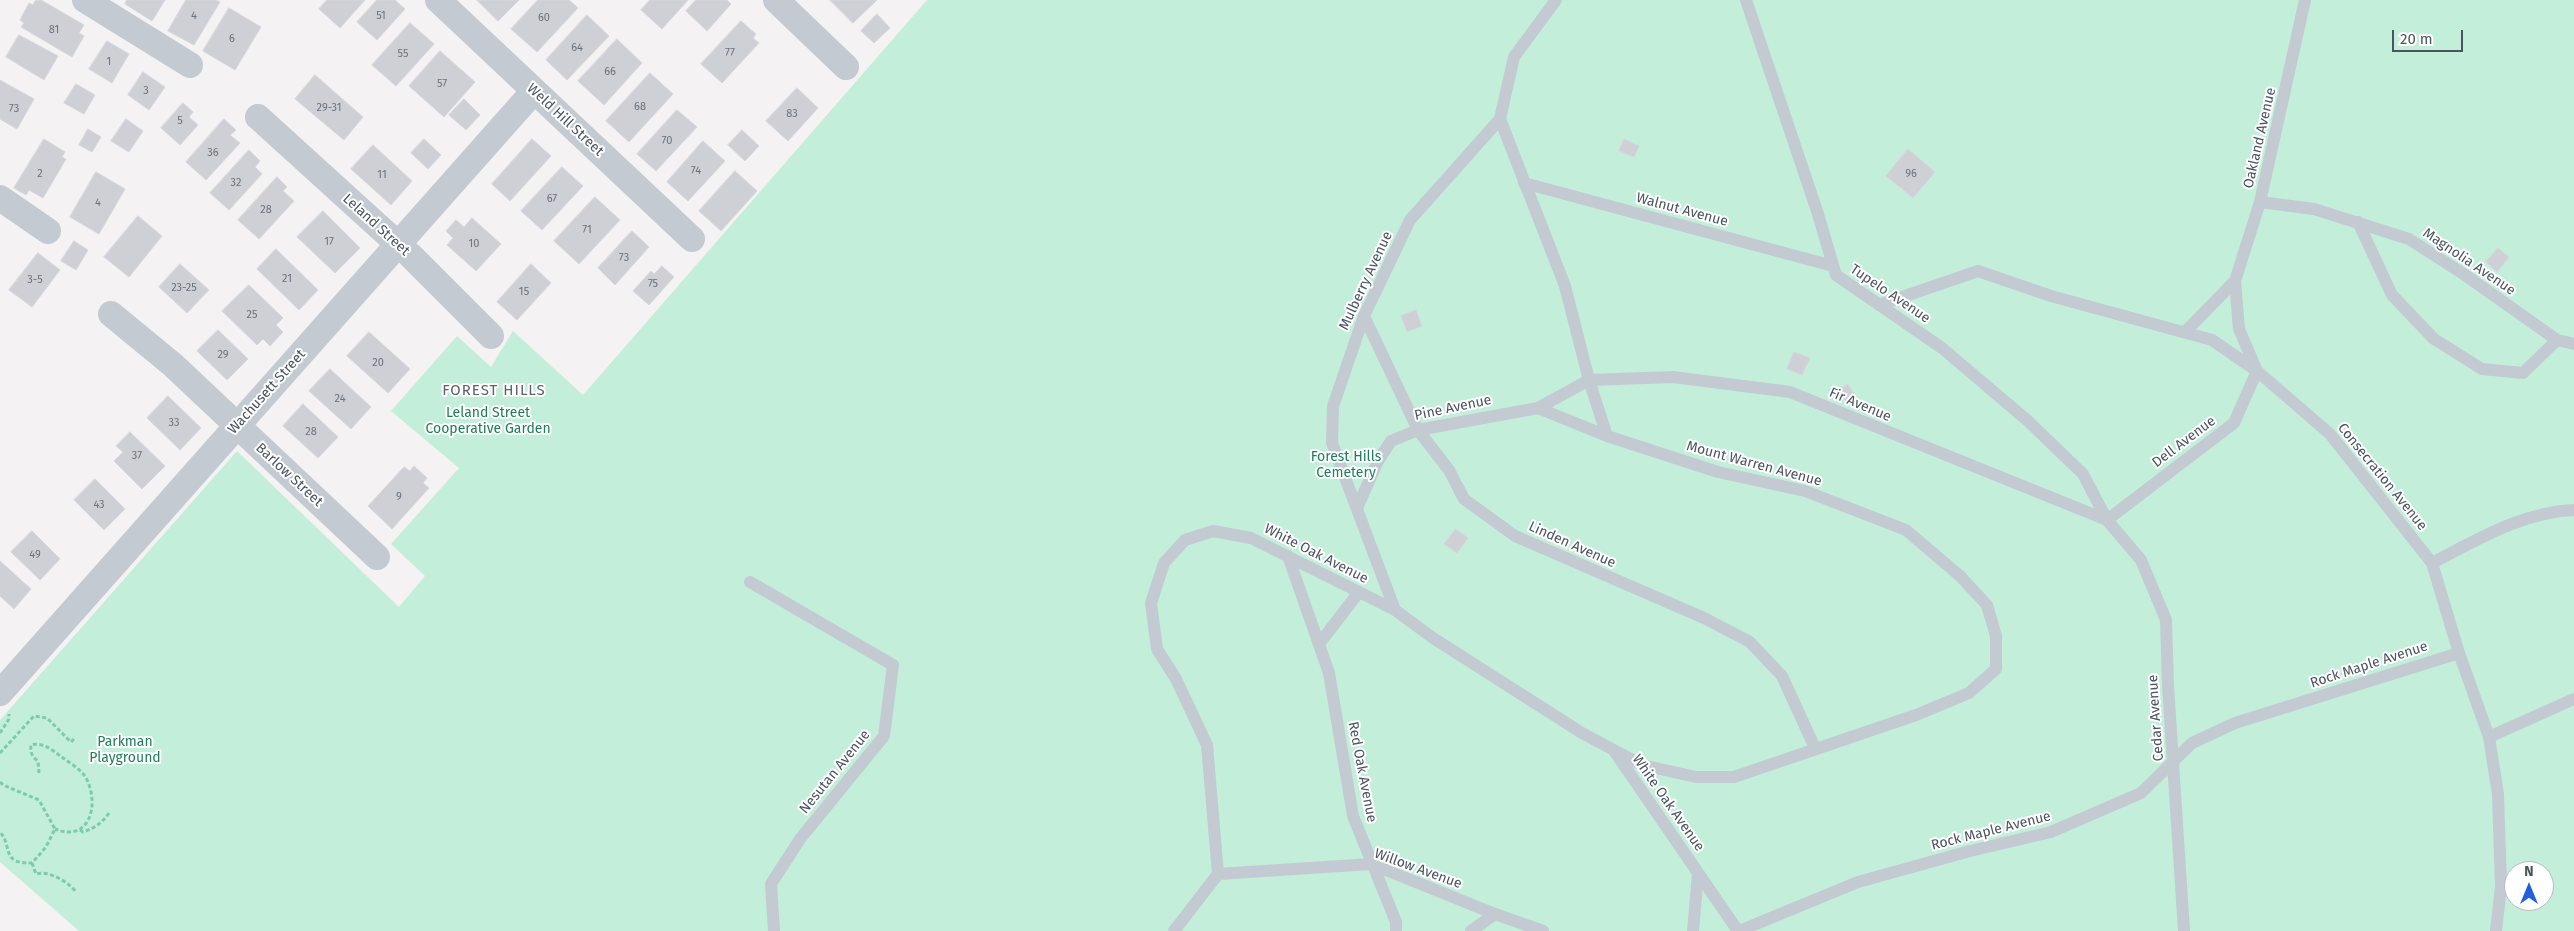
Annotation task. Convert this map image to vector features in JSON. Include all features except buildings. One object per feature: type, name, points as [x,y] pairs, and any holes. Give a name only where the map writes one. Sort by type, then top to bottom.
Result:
[{"type":"street","points":[[85,0],[190,65]]},
{"type":"street","name":"Weld Hill Street","points":[[438,0],[692,239]]},
{"type":"street","points":[[776,0],[846,67]]},
{"type":"street","name":"Wachusett Street","points":[[3,702],[237,426],[534,92]]},
{"type":"street","name":"Leland Street","points":[[258,117],[398,244],[491,336]]},
{"type":"street","points":[[0,198],[48,232]]},
{"type":"street","name":"Barlow Street","points":[[111,314],[172,365],[377,557]]},
{"type":"lane","name":"Mulberry Avenue","points":[[1395,610],[1332,443],[1334,406],[1364,316],[1410,220],[1500,119],[1514,57],[1556,0]]},
{"type":"lane","name":"Tupelo Avenue","points":[[1746,0],[1817,211],[1836,275],[1942,348],[2028,421],[2083,474],[2107,520]]},
{"type":"lane","name":"Oakland Avenue","points":[[2257,371],[2239,328],[2235,281],[2260,202],[2306,0]]},
{"type":"lane","points":[[1500,119],[1565,286],[1589,380],[1607,436]]},
{"type":"lane","name":"Walnut Avenue","points":[[1524,183],[1833,266]]},
{"type":"lane","name":"Magnolia Avenue","points":[[2260,202],[2314,209],[2410,239],[2557,340],[2574,344]]},
{"type":"lane","points":[[2358,222],[2392,295],[2434,339],[2482,370],[2523,373],[2557,340]]},
{"type":"lane","name":"Consecration Avenue","points":[[1879,305],[1978,271],[2051,296],[2212,340],[2257,371],[2330,434],[2432,563],[2459,653],[2489,737],[2498,794],[2501,886],[2496,931]]},
{"type":"lane","name":"Oakland Avenue","points":[[2185,332],[2235,281]]},
{"type":"lane","name":"Linden Avenue","points":[[1364,316],[1418,430],[1449,470],[1464,499],[1515,536],[1704,618],[1750,642],[1782,676],[1815,748]]},
{"type":"lane","name":"Dell Avenue","points":[[2107,520],[2234,422],[2257,371]]},
{"type":"lane","name":"Fir Avenue","points":[[1589,380],[1673,377],[1790,392],[2107,520]]},
{"type":"lane","name":"Pine Avenue","points":[[1357,508],[1378,462],[1391,441],[1418,430],[1538,408],[1589,380]]},
{"type":"lane","points":[[1538,408],[1607,436]]},
{"type":"lane","name":"Mount Warren Avenue","points":[[1607,436],[1718,472],[1805,491],[1906,530],[1960,576],[1987,605],[1996,636],[1996,669],[1969,693],[1916,715],[1734,777],[1696,777]]},
{"type":"lane","points":[[2432,563],[2502,526],[2559,511],[2574,510]]},
{"type":"lane","name":"Cedar Avenue","points":[[2107,520],[2141,560],[2166,620],[2168,686],[2184,931]]},
{"type":"lane","name":"White Oak Avenue","points":[[1218,874],[1207,745],[1176,679],[1157,649],[1151,603],[1164,563],[1185,540],[1213,532],[1251,538],[1395,610],[1449,649],[1582,733],[1642,765],[1696,777]]},
{"type":"lane","name":"Red Oak Avenue","points":[[1288,556],[1329,673],[1353,816],[1370,864],[1396,922],[1396,931]]},
{"type":"lane","name":"Nesutan Avenue","points":[[750,582],[893,665],[884,736],[800,838],[771,884],[774,931]]},
{"type":"lane","points":[[1318,644],[1359,592]]},
{"type":"lane","name":"Rock Maple Avenue","points":[[1739,931],[1858,882],[1970,851],[2051,832],[2141,793],[2192,743],[2235,723],[2459,653]]},
{"type":"lane","points":[[2489,737],[2574,699]]},
{"type":"lane","name":"White Oak Avenue","points":[[1612,749],[1739,931]]},
{"type":"lane","name":"Willow Avenue","points":[[1218,874],[1370,864],[1543,931]]},
{"type":"lane","name":"White Oak Avenue","points":[[1693,931],[1698,873]]},
{"type":"lane","points":[[1174,931],[1218,874]]},
{"type":"lane","points":[[1471,931],[1495,914]]},
{"type":"path","points":[[0,733],[9,719],[3,702]]},
{"type":"path","points":[[0,753],[34,716],[47,718],[71,742],[75,738]]},
{"type":"path","points":[[0,782],[3,786],[39,800],[55,829],[72,833],[80,830],[87,822],[92,806],[86,777],[55,752],[37,743],[31,745],[31,750],[32,755],[38,761],[38,773]]},
{"type":"path","points":[[80,830],[83,832],[102,823],[109,813]]},
{"type":"path","points":[[0,832],[11,858],[20,864],[32,863],[46,847],[55,829]]},
{"type":"path","points":[[32,863],[36,874],[47,872],[71,886],[76,892]]},
{"type":"green space","name":"Forest Hills Cemetery","points":[[927,0],[2574,0],[2574,931],[79,931],[0,862],[0,720],[237,451],[399,607],[425,576],[391,544],[459,468],[391,411],[457,336],[491,367],[513,331],[583,395]]},
{"type":"district","name":"FOREST HILLS","points":[[494,391]]},
{"type":"park label","name":"Leland Street Cooperative Garden","points":[[488,422]]},
{"type":"park label","name":"Parkman Playground","points":[[125,750]]}]
